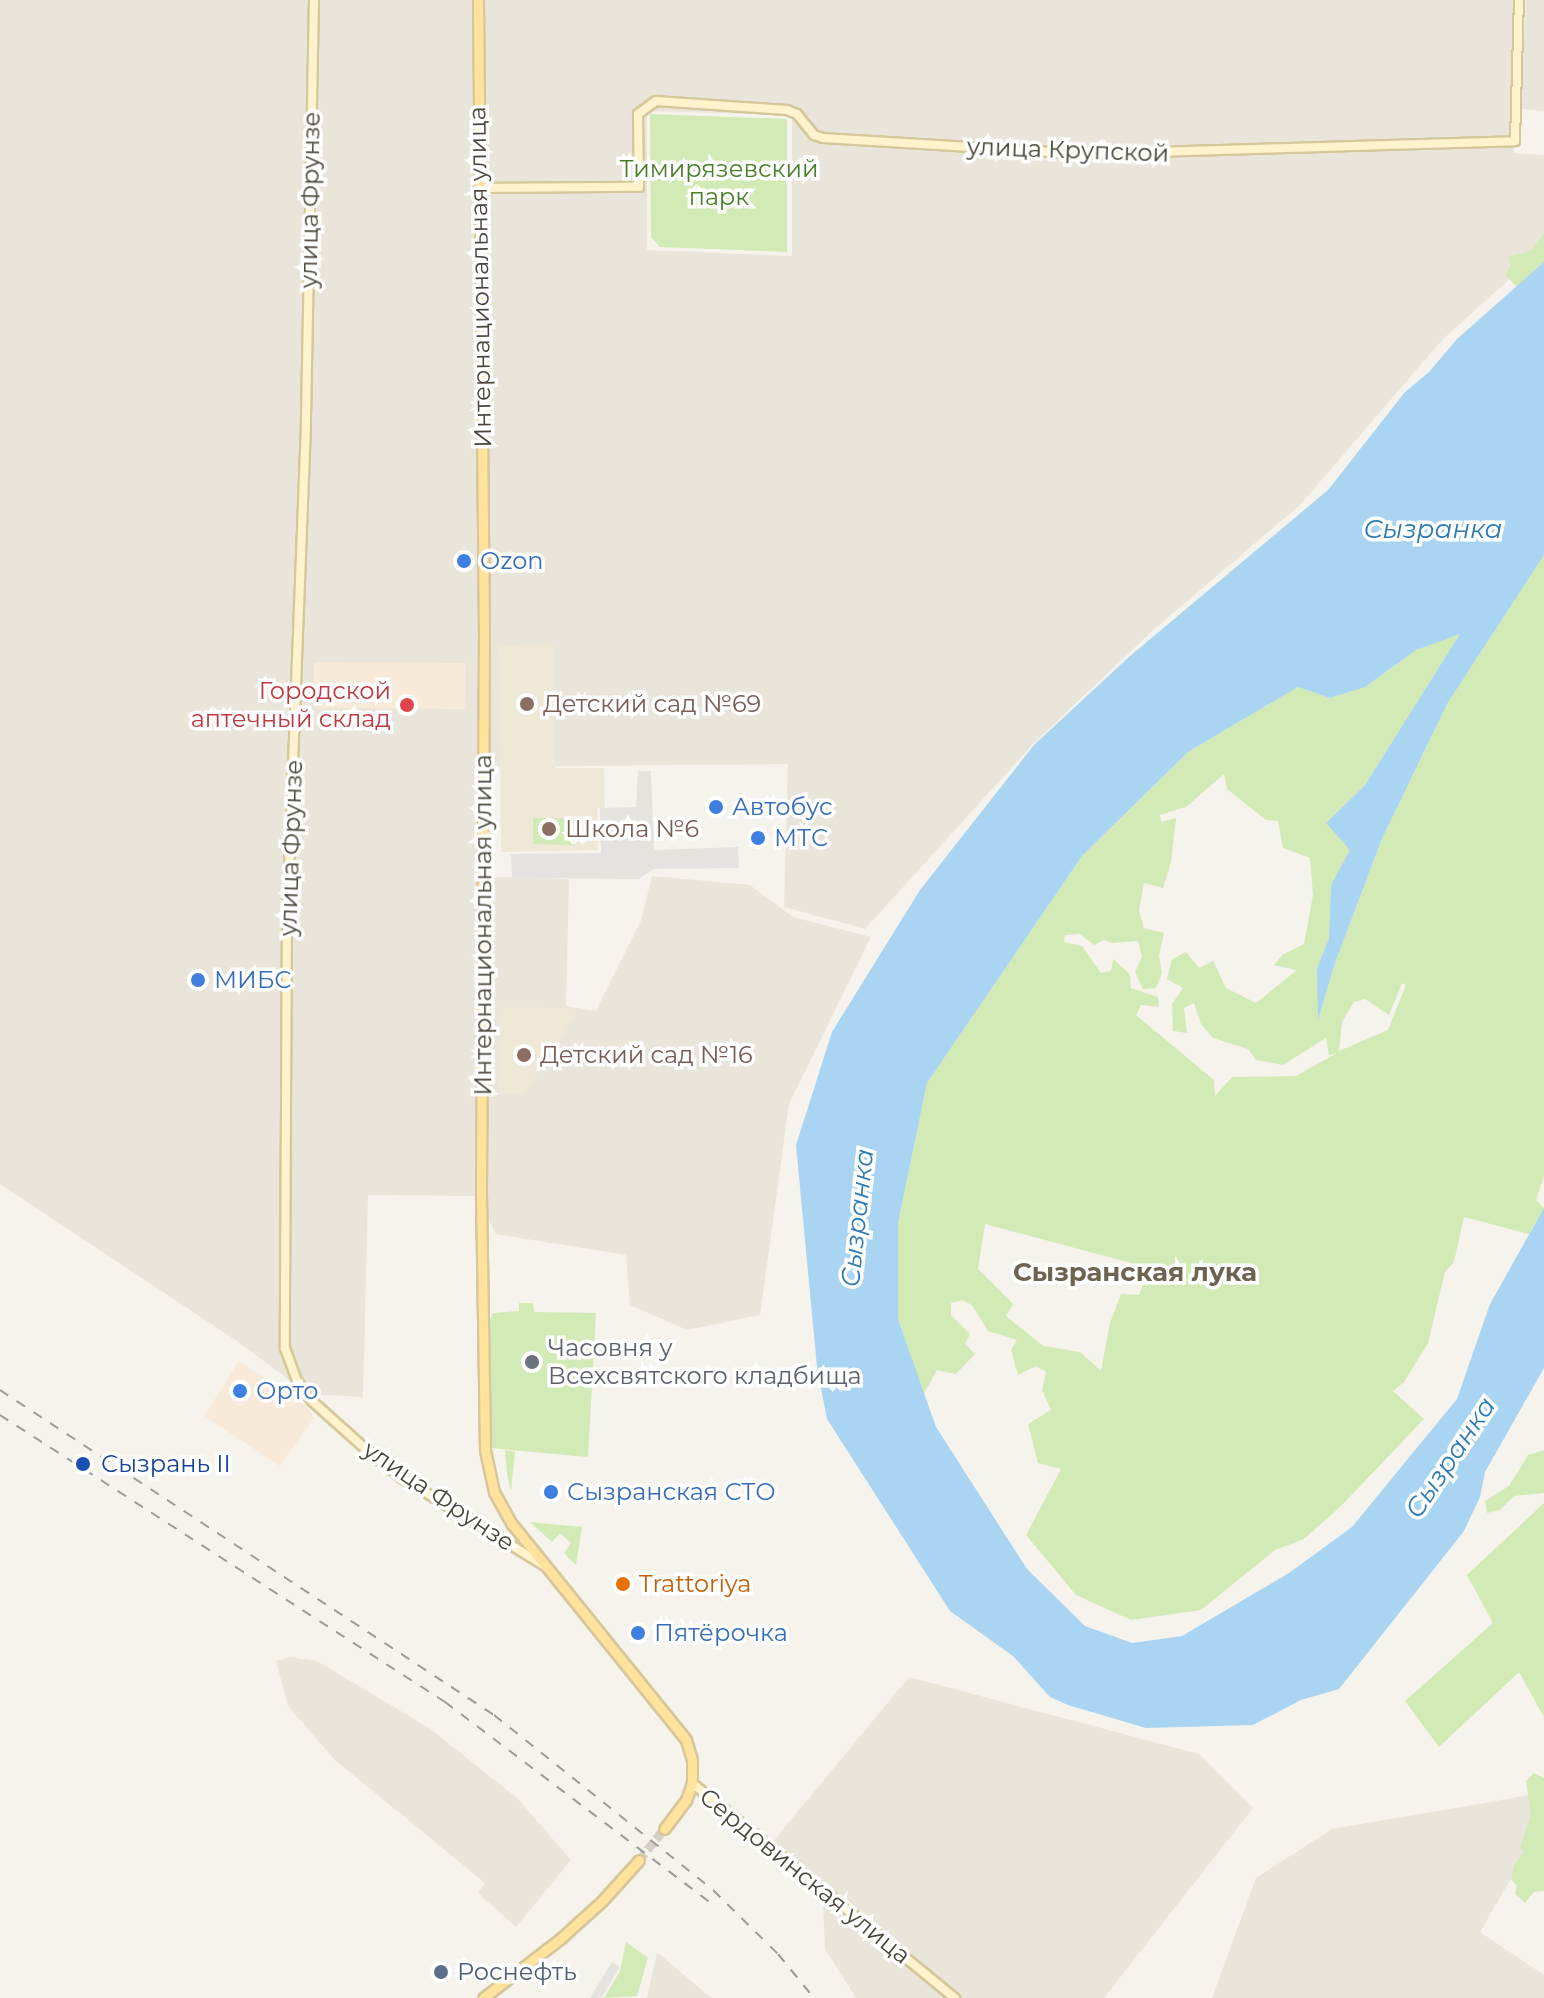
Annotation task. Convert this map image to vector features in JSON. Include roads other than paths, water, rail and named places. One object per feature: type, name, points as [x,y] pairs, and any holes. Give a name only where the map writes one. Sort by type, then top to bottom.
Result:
[{"type":"main road","name":"Интернациональная улица","points":[[478,0],[484,631],[481,1210],[485,1450],[494,1492],[512,1524],[674,1720],[686,1740],[692,1760],[692,1783]]},
{"type":"main road","points":[[664,1829],[686,1800],[692,1783]]},
{"type":"main road","points":[[483,1998],[570,1930],[639,1860]]},
{"type":"street","name":"улица Фрунзе","points":[[314,0],[306,425],[287,916],[285,1348],[297,1381],[312,1401],[370,1453],[402,1478],[545,1567]]},
{"type":"street","name":"улица Крупской","points":[[479,188],[639,187],[638,114],[651,102],[662,101],[787,110],[797,114],[814,135],[823,138],[1085,154],[1515,141],[1519,0]]},
{"type":"street","points":[[499,1538],[506,1535],[512,1524]]},
{"type":"street","name":"Сердовинская улица","points":[[692,1783],[955,1998]]},
{"type":"water","name":"Сызранка","points":[[1544,262],[1544,555],[1447,704],[1381,841],[1335,963],[1318,1020],[1317,968],[1329,938],[1331,885],[1350,850],[1326,823],[1365,785],[1460,634],[1416,650],[1365,687],[1330,698],[1298,687],[1188,752],[1082,856],[927,1083],[898,1223],[898,1319],[936,1427],[1027,1569],[1085,1626],[1132,1643],[1182,1636],[1289,1573],[1352,1527],[1457,1399],[1490,1304],[1544,1208],[1544,1368],[1485,1472],[1480,1497],[1464,1531],[1339,1689],[1301,1700],[1253,1725],[1146,1728],[1068,1705],[1050,1697],[1013,1656],[950,1611],[827,1419],[817,1367],[796,1145],[832,1032],[920,890],[1034,745],[1130,656],[1328,490],[1405,392],[1429,372],[1457,339]]},
{"type":"tunnel","points":[[639,1860],[664,1829]]},
{"type":"railway","points":[[0,1390],[494,1715],[713,1890],[778,1954],[814,1998]]},
{"type":"railway","points":[[0,1415],[445,1702],[709,1902]]},
{"type":"place","name":"Ozon","points":[[464,561]]},
{"type":"place","name":"Детский сад №69","points":[[527,704]]},
{"type":"place","name":"Городской аптечный склад","points":[[407,705]]},
{"type":"place","name":"Автобус","points":[[716,807]]},
{"type":"place","name":"Школа №6","points":[[549,829]]},
{"type":"place","name":"МТС","points":[[758,838]]},
{"type":"place","name":"МИБС","points":[[198,980]]},
{"type":"place","name":"Детский сад №16","points":[[524,1055]]},
{"type":"place","name":"Часовня у Всехсвятского кладбища","points":[[532,1362]]},
{"type":"place","name":"Орто","points":[[240,1391]]},
{"type":"place","name":"Сызрань II","points":[[83,1464]]},
{"type":"place","name":"Сызранская СТО","points":[[551,1492]]},
{"type":"place","name":"Trattoriya","points":[[623,1584]]},
{"type":"place","name":"Пятёрочка","points":[[638,1633]]},
{"type":"place","name":"Роснефть","points":[[441,1972]]},
{"type":"district","name":"Сызранская лука","points":[[1135,1273]]},
{"type":"park label","name":"Тимирязевский парк","points":[[719,183]]}]
